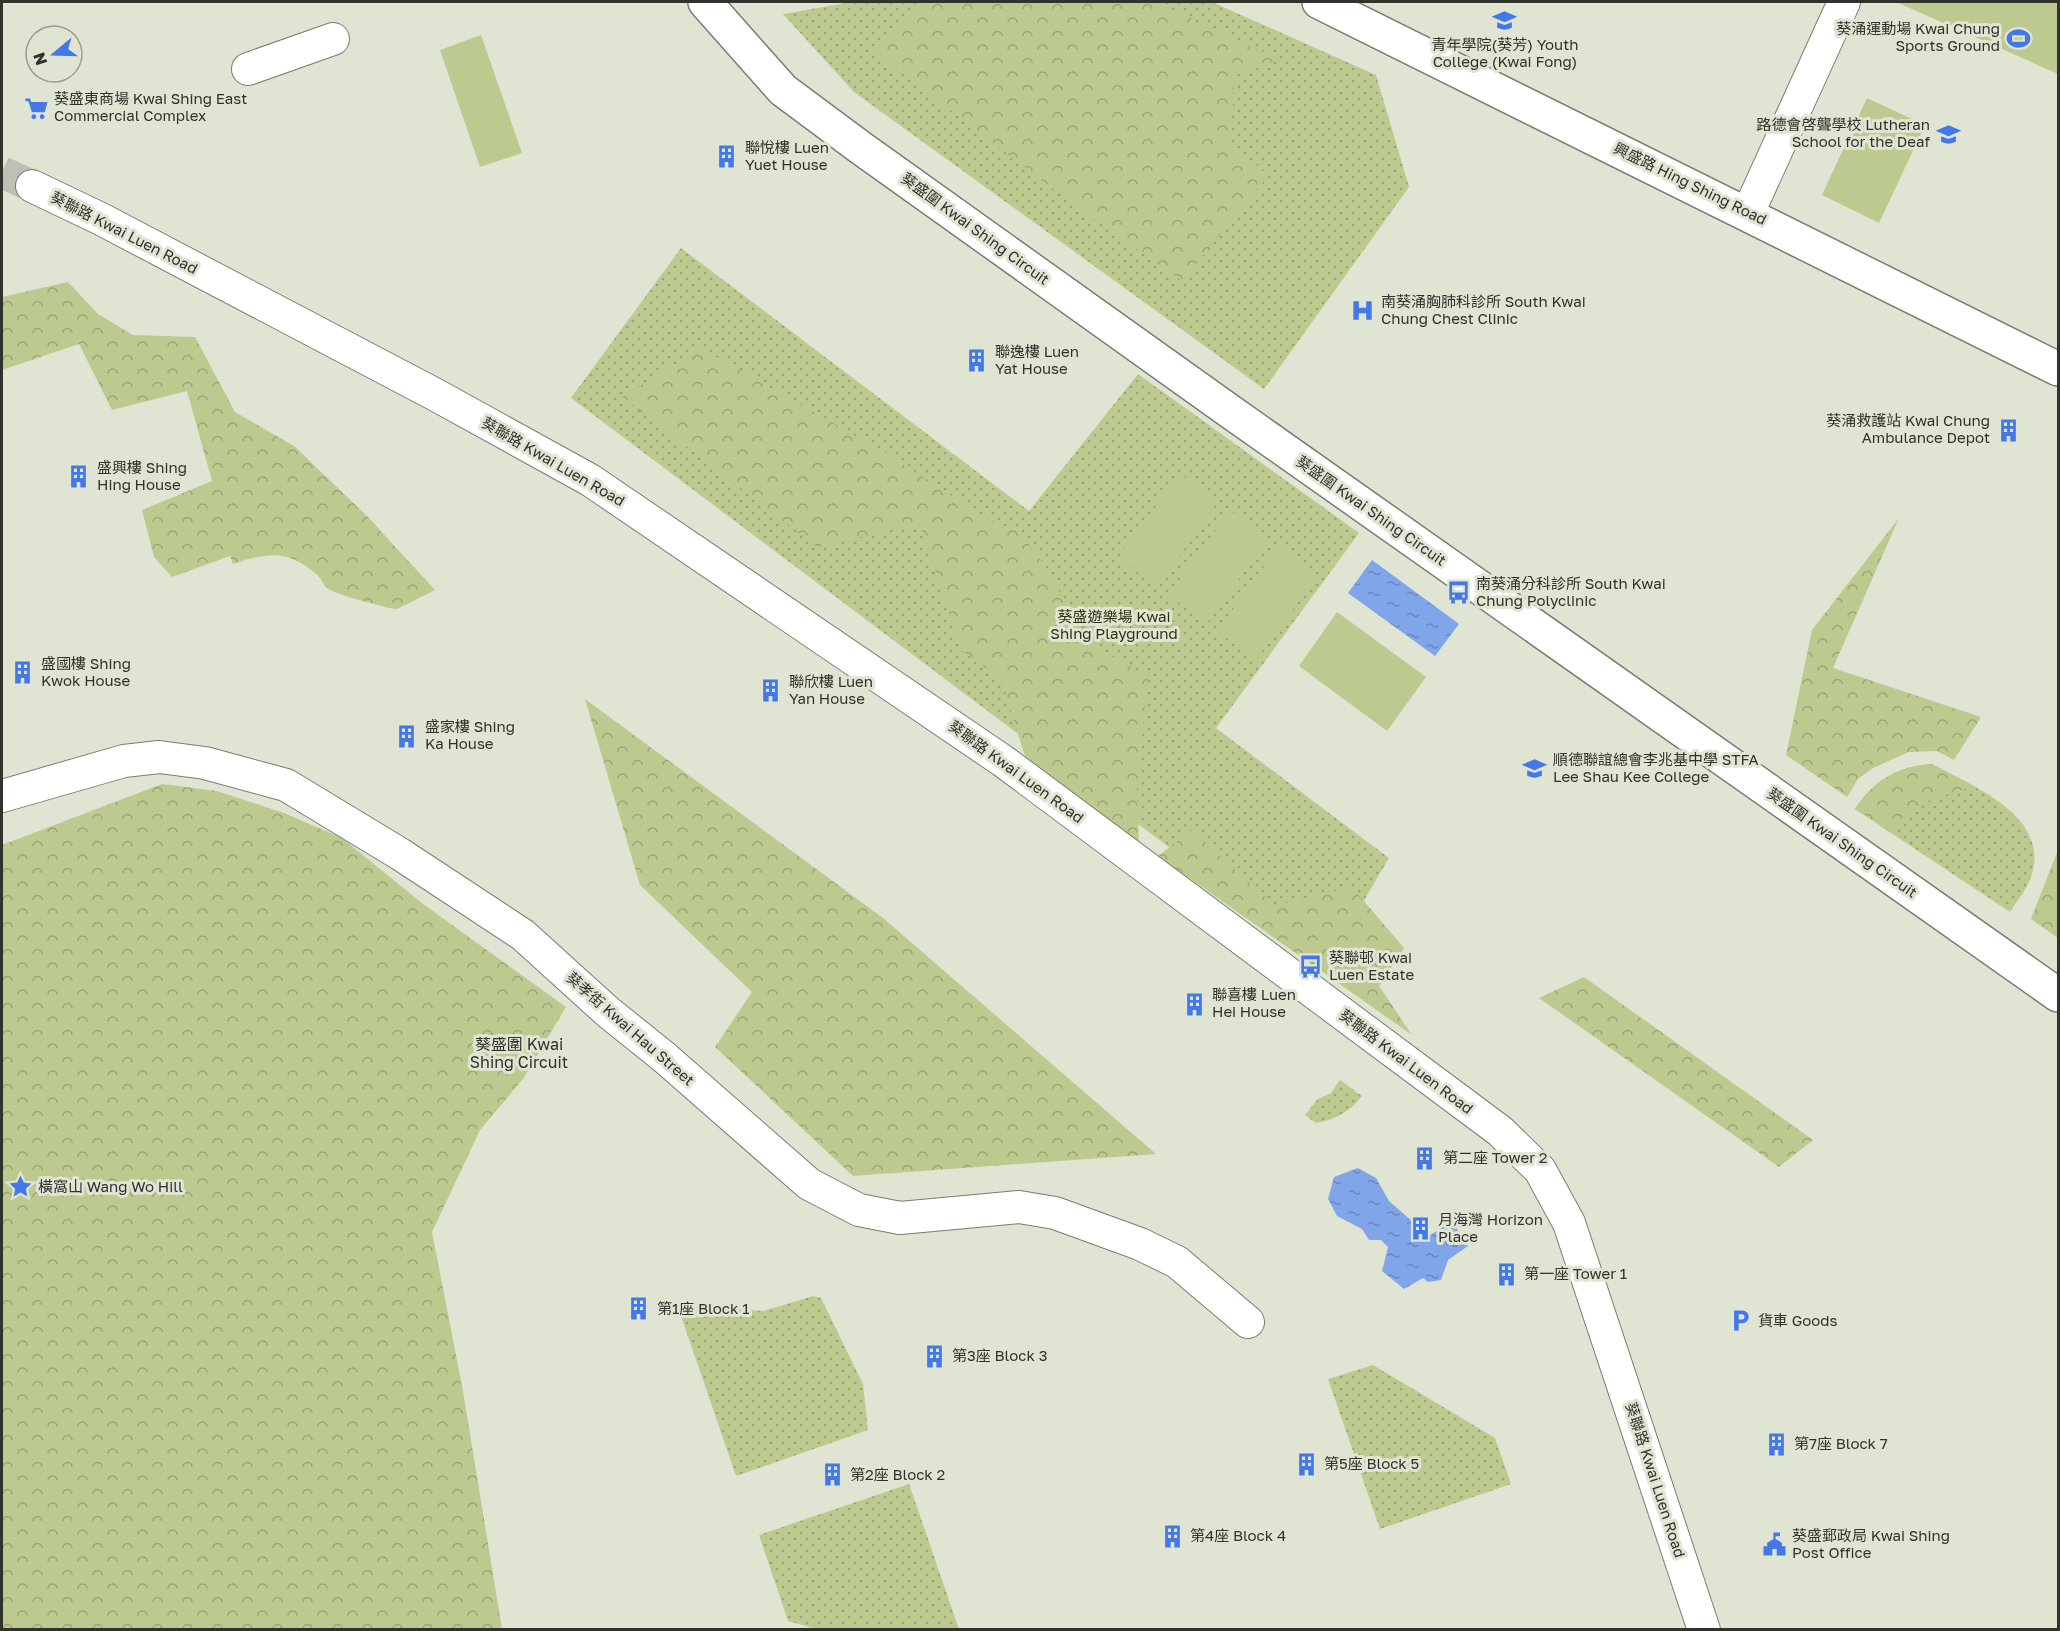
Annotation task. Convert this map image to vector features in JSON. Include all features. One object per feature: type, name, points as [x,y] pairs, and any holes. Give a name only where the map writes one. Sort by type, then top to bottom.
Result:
[{"type":"street","name":"葵盛圍 Kwai Shing Circuit","points":[[705,2],[783,90],[1228,410],[2058,995]]},
{"type":"street","name":"興盛路 Hing Shing Road","points":[[1319,2],[1748,213],[2058,369]]},
{"type":"street","points":[[1748,213],[1844,2]]},
{"type":"street","points":[[248,69],[333,39]]},
{"type":"street","name":"葵聯路 Kwai Luen Road","points":[[32,186],[101,219],[451,403],[591,480],[1003,761],[1500,1131],[1540,1170],[1569,1223],[1704,1629]]},
{"type":"street","name":"葵孝街 Kwai Hau Street","points":[[2,796],[124,761],[159,757],[205,764],[286,785],[400,854],[523,935],[608,1012],[664,1057],[808,1184],[859,1210],[900,1218],[1019,1207],[1055,1213],[1140,1244],[1177,1262],[1248,1322]]},
{"type":"green space","points":[[852,2],[1212,2],[1376,75],[1409,187],[1264,389],[854,92],[783,14]]},
{"type":"green space","points":[[925,2],[1156,2],[1281,60],[1234,76],[1231,147],[1270,174],[1182,281],[1073,204],[870,49]]},
{"type":"green space","name":"葵涌運動場 Kwai Chung Sports Ground","points":[[1896,2],[2058,2],[2058,74]]},
{"type":"green space","points":[[481,35],[522,153],[480,167],[440,50]]},
{"type":"green space","points":[[1867,98],[1925,125],[1879,223],[1822,195]]},
{"type":"green space","name":"葵盛遊樂場 Kwai Shing Playground","points":[[681,248],[1029,511],[1138,374],[1359,533],[1216,728],[1389,858],[1326,965],[571,398]]},
{"type":"green space","points":[[68,282],[98,314],[133,335],[195,337],[235,412],[294,446],[367,516],[435,590],[397,609],[388,608],[330,590],[305,565],[276,555],[256,557],[233,564],[230,556],[172,577],[154,557],[142,510],[212,481],[187,391],[112,410],[79,344],[2,370],[2,297]]},
{"type":"green space","points":[[701,348],[891,456],[984,517],[1020,532],[1051,574],[1082,640],[1148,676],[1137,789],[1139,846],[1025,756],[1001,679],[961,650],[920,524],[817,547],[622,397]]},
{"type":"green space","points":[[1180,473],[1218,502],[1157,587],[1118,558]]},
{"type":"green space","points":[[1230,510],[1268,539],[1207,623],[1168,595]]},
{"type":"green space","points":[[1899,518],[1833,668],[1981,717],[1954,760],[1937,751],[1909,752],[1873,768],[1858,779],[1847,797],[1786,755],[1812,630]]},
{"type":"green space","points":[[1279,546],[1318,575],[1256,660],[1217,631]]},
{"type":"green space","points":[[1337,612],[1426,677],[1387,731],[1299,666]]},
{"type":"green space","points":[[585,699],[883,918],[1156,1154],[853,1176],[715,1047],[752,992],[640,885]]},
{"type":"green space","points":[[1932,764],[1986,793],[2004,806],[2019,820],[2030,837],[2034,856],[2031,877],[2010,912],[1855,809],[1870,790],[1888,776],[1908,768]]},
{"type":"green space","points":[[1932,764],[1970,784],[1968,788],[1916,807],[1899,821],[1891,832],[1855,809],[1870,790],[1888,776],[1908,768]]},
{"type":"green space","points":[[162,784],[217,791],[284,813],[342,838],[423,904],[566,1007],[523,1079],[480,1130],[432,1232],[463,1391],[502,1629],[2,1629],[2,845]]},
{"type":"green space","points":[[1192,830],[1275,906],[1352,887],[1404,948],[1379,986],[1412,1035],[1158,856]]},
{"type":"green space","points":[[2058,850],[2058,938],[2031,919]]},
{"type":"green space","points":[[1584,977],[1813,1140],[1779,1167],[1539,998]]},
{"type":"green space","points":[[1340,1080],[1362,1096],[1353,1106],[1342,1114],[1323,1122],[1316,1123],[1305,1115],[1318,1099],[1331,1093]]},
{"type":"green space","points":[[813,1296],[821,1298],[863,1384],[868,1430],[736,1476],[679,1310],[688,1306],[764,1311]]},
{"type":"green space","points":[[1373,1365],[1495,1438],[1511,1484],[1380,1529],[1328,1379]]},
{"type":"green space","points":[[909,1484],[959,1629],[816,1629],[788,1621],[759,1535]]},
{"type":"water","points":[[1372,560],[1459,624],[1435,656],[1348,593]]},
{"type":"water","points":[[1358,1168],[1376,1178],[1389,1201],[1429,1236],[1452,1221],[1468,1246],[1448,1260],[1441,1280],[1428,1282],[1423,1278],[1404,1289],[1382,1271],[1388,1247],[1381,1240],[1369,1240],[1362,1229],[1337,1216],[1328,1199],[1334,1177]]},
{"type":"tunnel","points":[[2,172],[32,186]]},
{"type":"place","name":"青年學院(葵芳) Youth College (Kwai Fong)","points":[[1505,21]]},
{"type":"place","name":"葵涌運動場 Kwai Chung Sports Ground","points":[[2018,38]]},
{"type":"place","name":"葵盛東商場 Kwai Shing East Commercial Complex","points":[[36,108]]},
{"type":"place","name":"路德會啓聾學校 Lutheran School for the Deaf","points":[[1948,134]]},
{"type":"place","name":"聯悅樓 Luen Yuet House","points":[[727,157]]},
{"type":"place","name":"南葵涌胸肺科診所 South Kwai Chung Chest Clinic","points":[[1363,311]]},
{"type":"place","name":"聯逸樓 Luen Yat House","points":[[977,361]]},
{"type":"place","name":"葵涌救護站 Kwai Chung Ambulance Depot","points":[[2008,430]]},
{"type":"place","name":"盛興樓 Shing Hing House","points":[[79,477]]},
{"type":"place","name":"南葵涌分科診所 South Kwai Chung Polyclinic","points":[[1458,593]]},
{"type":"place","name":"盛國樓 Shing Kwok House","points":[[23,673]]},
{"type":"place","name":"聯欣樓 Luen Yan House","points":[[771,691]]},
{"type":"place","name":"盛家樓 Shing Ka House","points":[[407,736]]},
{"type":"place","name":"順德聯誼總會李兆基中學 STFA Lee Shau Kee College","points":[[1535,769]]},
{"type":"place","name":"葵聯邨 Kwai Luen Estate","points":[[1311,967]]},
{"type":"place","name":"聯喜樓 Luen Hei House","points":[[1194,1004]]},
{"type":"place","name":"第二座 Tower 2","points":[[1425,1158]]},
{"type":"place","name":"橫窩山 Wang Wo Hill","points":[[20,1187]]},
{"type":"place","name":"月海灣 Horizon Place","points":[[1420,1229]]},
{"type":"place","name":"第一座 Tower 1","points":[[1506,1274]]},
{"type":"place","name":"第1座 Block 1","points":[[639,1309]]},
{"type":"place","name":"貨車 Goods","points":[[1740,1321]]},
{"type":"place","name":"第3座 Block 3","points":[[934,1356]]},
{"type":"place","name":"第7座 Block 7","points":[[1776,1444]]},
{"type":"place","name":"第5座 Block 5","points":[[1306,1464]]},
{"type":"place","name":"第2座 Block 2","points":[[832,1475]]},
{"type":"place","name":"第4座 Block 4","points":[[1172,1536]]},
{"type":"place","name":"葵盛郵政局 Kwai Shing Post Office","points":[[1774,1545]]},
{"type":"district","name":"葵盛圍 Kwai Shing Circuit","points":[[519,1053]]}]
